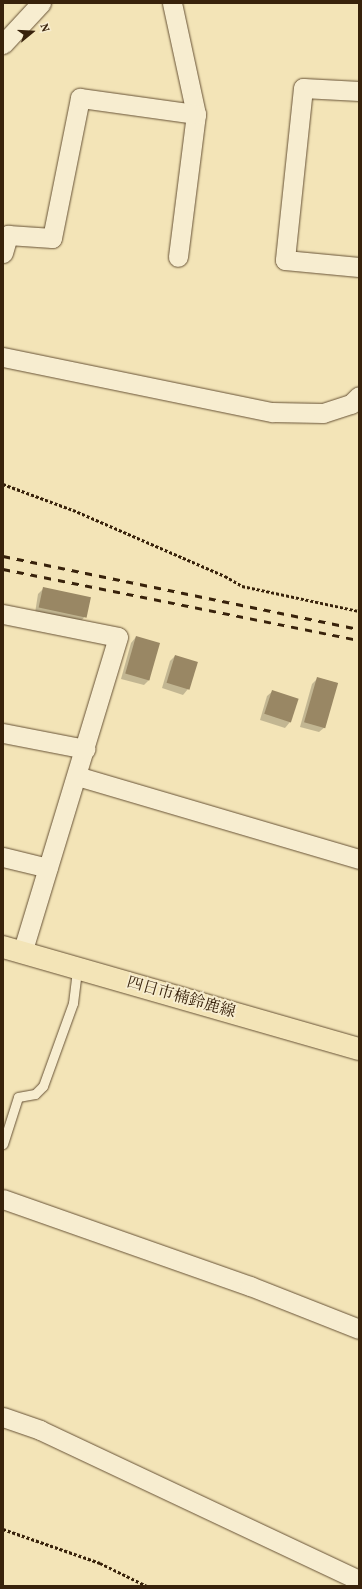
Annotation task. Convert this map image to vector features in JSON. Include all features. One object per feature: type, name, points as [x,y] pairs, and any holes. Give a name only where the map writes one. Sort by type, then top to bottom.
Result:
[{"type":"main road","name":"四日市楠鈴鹿線","points":[[13,950],[359,1049]]},
{"type":"street","points":[[3,44],[41,3]]},
{"type":"street","points":[[172,3],[196,114],[178,257]]},
{"type":"street","points":[[359,91],[303,88],[285,260],[359,267]]},
{"type":"street","points":[[3,253],[8,235],[52,238],[80,98],[196,114]]},
{"type":"street","points":[[3,357],[272,412],[323,413],[351,404],[359,396]]},
{"type":"street","points":[[3,614],[118,637],[48,868],[13,950]]},
{"type":"street","points":[[3,733],[85,749]]},
{"type":"street","points":[[77,776],[359,860]]},
{"type":"street","points":[[3,857],[48,868]]},
{"type":"street","points":[[3,1199],[250,1286],[359,1329]]},
{"type":"street","points":[[3,1417],[40,1430],[359,1580]]},
{"type":"lane","points":[[3,1144],[18,1097],[35,1094],[43,1086],[73,1003],[77,968]]},
{"type":"path","points":[[3,484],[73,510],[225,576],[242,586],[359,611]]},
{"type":"path","points":[[3,1529],[100,1563],[147,1586]]},
{"type":"building","points":[[43,587],[91,597],[87,618],[39,608]]},
{"type":"building","points":[[136,636],[160,643],[149,680],[125,673]]},
{"type":"building","points":[[175,655],[198,662],[189,690],[167,683]]},
{"type":"building","points":[[317,677],[338,683],[325,728],[304,722]]},
{"type":"building","points":[[272,690],[299,699],[291,722],[264,714]]},
{"type":"railway","points":[[3,556],[359,629]]},
{"type":"railway","points":[[3,569],[359,640]]}]
